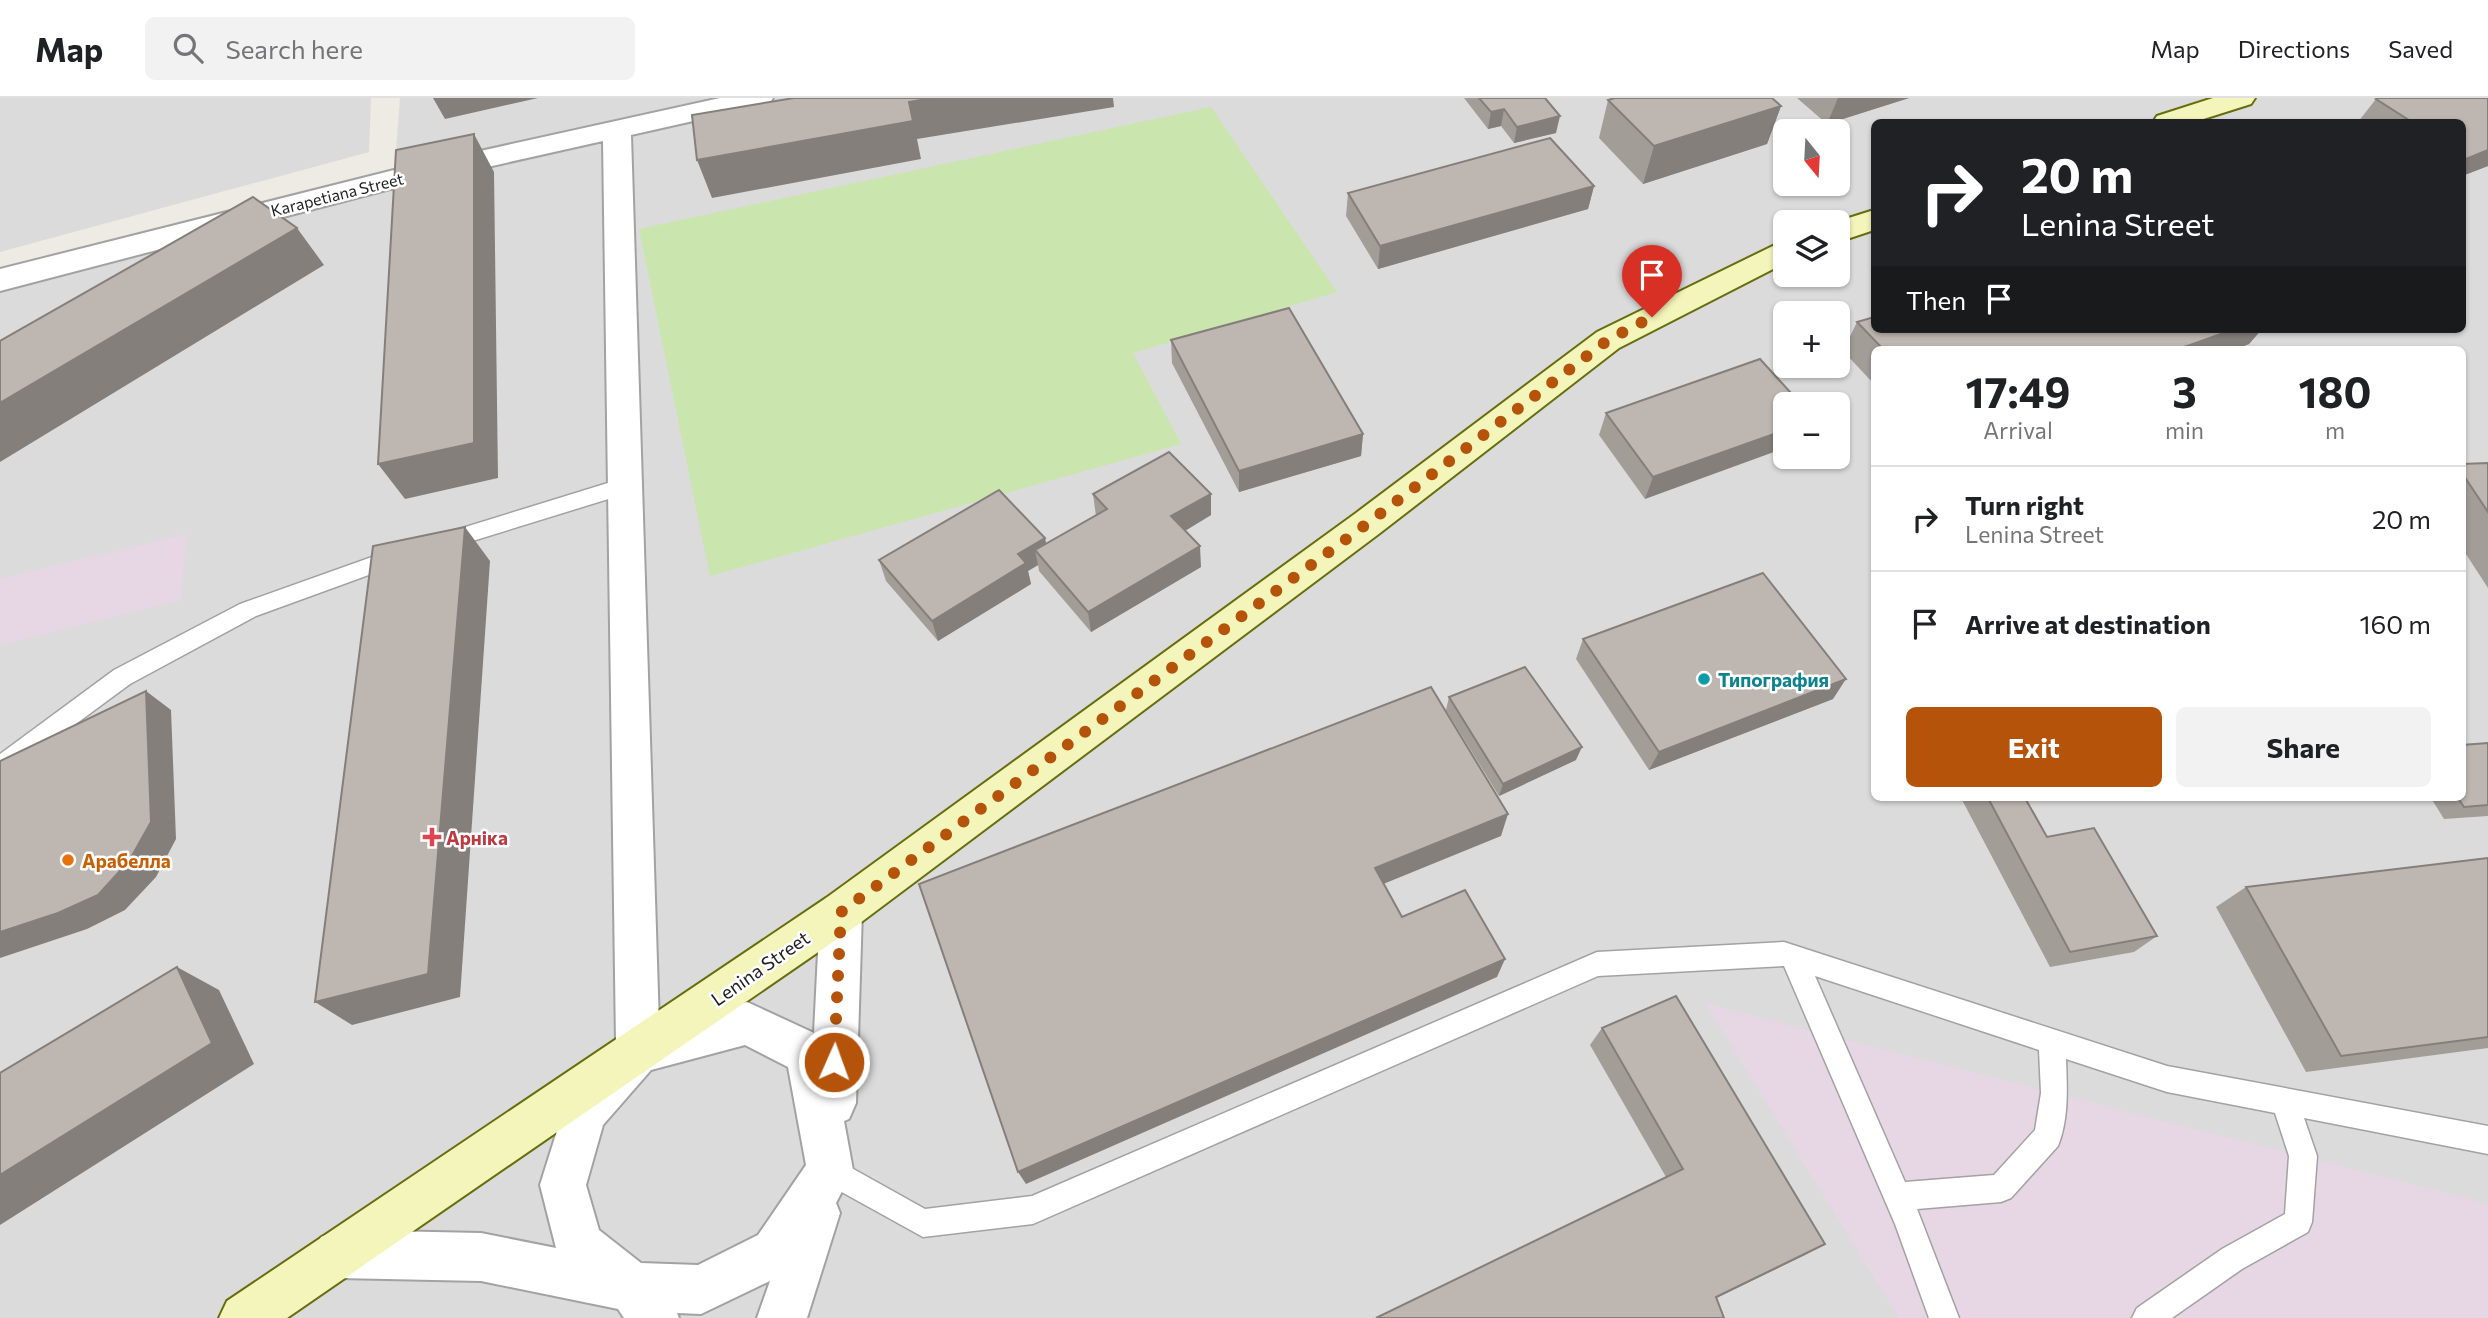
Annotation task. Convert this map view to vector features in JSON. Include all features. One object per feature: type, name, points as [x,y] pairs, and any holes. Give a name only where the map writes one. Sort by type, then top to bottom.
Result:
[{"type":"main road","points":[[2176,119],[2241,98]]},
{"type":"main road","points":[[1850,228],[1871,221]]},
{"type":"main road","name":"Lenina Street","points":[[244,1318],[841,912],[1368,523],[1608,340],[1773,256]]},
{"type":"street","name":"Karapetiana Street","points":[[0,280],[394,179],[759,98]]},
{"type":"street","points":[[617,129],[638,1052]]},
{"type":"street","points":[[782,1318],[830,1170],[841,912]]},
{"type":"street","points":[[338,1254],[481,1257],[643,1302],[701,1290],[775,1252],[830,1170],[808,1054],[747,1023],[638,1052],[584,1112],[563,1185],[579,1245],[643,1302]]},
{"type":"lane","points":[[0,767],[122,677],[248,610],[378,561],[624,486]]},
{"type":"lane","points":[[830,1170],[923,1223],[1033,1210],[1597,964],[1784,954],[2167,1079],[2488,1140]]},
{"type":"lane","points":[[1794,958],[1897,1197],[1944,1318]]},
{"type":"lane","points":[[1897,1197],[2001,1188],[2048,1136],[2054,1093],[2052,1042]]},
{"type":"lane","points":[[2147,1318],[2232,1259],[2298,1222],[2303,1156],[2284,1101]]},
{"type":"shaded area","points":[[0,98],[371,98],[369,152],[0,252]]},
{"type":"shaded area","points":[[400,98],[2488,98],[2488,1318],[0,1318],[0,278],[394,179]]},
{"type":"shaded area","points":[[186,534],[181,600],[0,645],[0,579]]},
{"type":"shaded area","points":[[1706,1004],[2488,1204],[2488,1318],[1899,1318]]},
{"type":"green space","points":[[1211,107],[1337,292],[1133,353],[1181,444],[710,576],[639,229]]},
{"type":"building","points":[[794,98],[932,98],[909,102],[913,121],[697,160],[692,115]]},
{"type":"building","points":[[1479,98],[1545,98],[1560,116],[1517,127],[1504,109],[1491,112]]},
{"type":"building","points":[[1772,98],[1781,106],[1654,146],[1608,100]]},
{"type":"building","points":[[2488,98],[2488,150],[2466,159],[2466,119],[2407,119],[2376,99]]},
{"type":"building","points":[[474,134],[474,443],[378,464],[396,150]]},
{"type":"building","points":[[1550,138],[1594,186],[1380,246],[1348,193]]},
{"type":"building","points":[[253,197],[297,228],[0,403],[0,341]]},
{"type":"building","points":[[1289,308],[1363,434],[1239,471],[1171,340]]},
{"type":"building","points":[[1871,318],[1871,333],[2224,333],[2187,346],[1880,346],[1857,322]]},
{"type":"building","points":[[1760,359],[1773,373],[1773,378],[1777,378],[1790,392],[1773,392],[1773,434],[1653,477],[1606,413]]},
{"type":"building","points":[[1169,452],[1211,494],[1171,516],[1200,546],[1088,612],[1035,550],[1107,509],[1093,494]]},
{"type":"building","points":[[2488,463],[2488,512],[2466,479],[2466,464]]},
{"type":"building","points":[[999,490],[1045,538],[1018,554],[1026,563],[932,621],[879,560]]},
{"type":"building","points":[[465,527],[428,974],[315,1002],[373,546]]},
{"type":"building","name":"Типография","points":[[1763,573],[1846,679],[1659,752],[1583,639]]},
{"type":"building","points":[[1525,667],[1582,747],[1503,784],[1449,697]]},
{"type":"building","points":[[1431,687],[1508,814],[1375,868],[1402,917],[1465,890],[1505,959],[1018,1172],[919,884]]},
{"type":"building","points":[[146,691],[151,822],[129,861],[98,895],[58,913],[0,932],[0,761]]},
{"type":"building","points":[[2488,743],[2488,805],[2464,807],[2460,801],[2466,801],[2466,745]]},
{"type":"building","points":[[1990,801],[2027,801],[2047,837],[2094,828],[2157,936],[2070,952]]},
{"type":"building","points":[[2488,858],[2488,1037],[2341,1056],[2246,887]]},
{"type":"building","points":[[177,967],[212,1043],[0,1175],[0,1073]]},
{"type":"building","points":[[1676,996],[1825,1244],[1716,1297],[1724,1318],[1376,1318],[1683,1169],[1602,1028]]},
{"type":"place","name":"Типография","points":[[1704,679]]},
{"type":"place","name":"Арніка","points":[[432,837]]},
{"type":"place","name":"Арабелла","points":[[68,860]]},
{"type":"route","points":[[834,1062],[841,912],[1368,523],[1608,340],[1652,317]]}]
